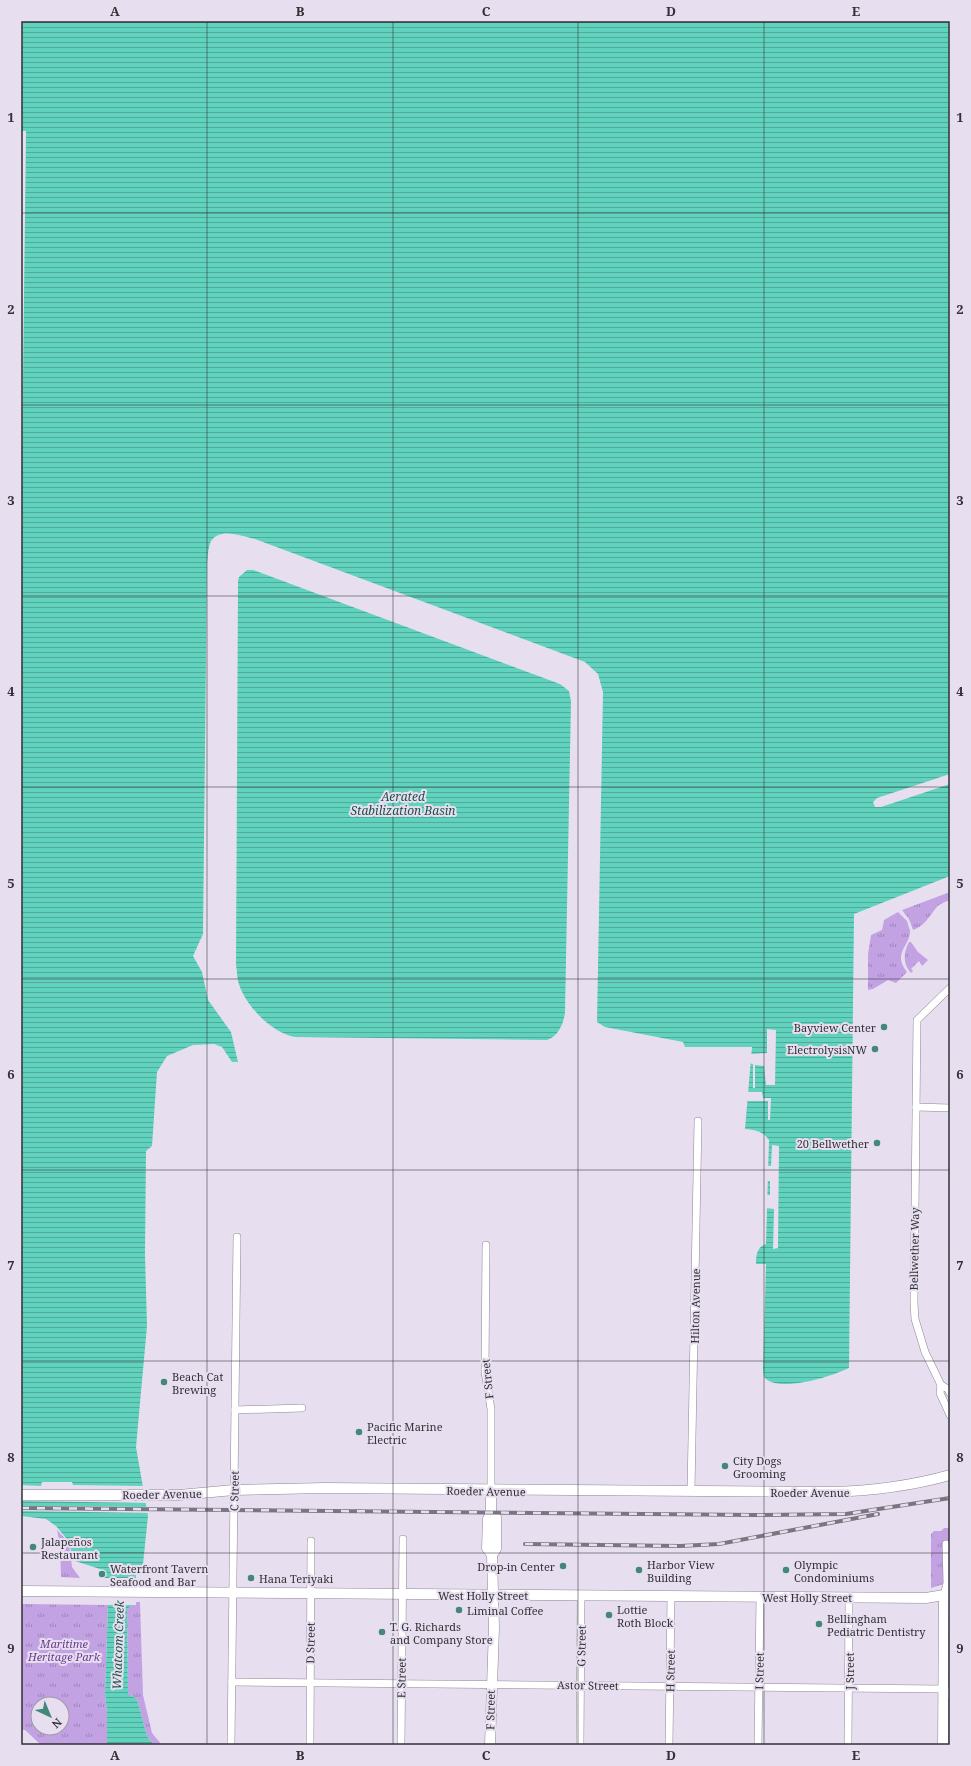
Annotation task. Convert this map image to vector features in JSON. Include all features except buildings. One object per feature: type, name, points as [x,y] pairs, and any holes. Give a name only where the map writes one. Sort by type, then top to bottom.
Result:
[{"type":"main road","name":"Roeder Avenue","points":[[21,1495],[166,1496],[234,1490],[324,1488],[491,1491],[856,1491],[903,1485],[950,1475]]},
{"type":"main road","name":"F Street","points":[[490,1745],[490,1684],[494,1628],[492,1555],[496,1549],[496,1517],[491,1513],[491,1491]]},
{"type":"main road","name":"West Holly Street","points":[[21,1591],[849,1598],[926,1598],[947,1595]]},
{"type":"main road","points":[[943,1745],[947,1692],[947,1595]]},
{"type":"street","name":"Bellwether Way","points":[[950,988],[917,1020],[914,1303],[915,1319],[921,1340],[942,1385],[948,1389],[950,1393]]},
{"type":"street","points":[[916,1107],[950,1108]]},
{"type":"street","name":"Hilton Avenue","points":[[691,1491],[698,1121]]},
{"type":"street","name":"C Street","points":[[231,1745],[237,1237]]},
{"type":"street","name":"F Street","points":[[486,1245],[485,1372],[491,1409],[491,1491]]},
{"type":"street","name":"Bellwether Way","points":[[942,1385],[940,1393],[950,1415]]},
{"type":"street","points":[[235,1410],[302,1408]]},
{"type":"street","name":"E Street","points":[[400,1745],[403,1539]]},
{"type":"street","name":"D Street","points":[[310,1745],[311,1540]]},
{"type":"street","points":[[946,1544],[947,1595]]},
{"type":"street","name":"G Street","points":[[580,1745],[582,1596]]},
{"type":"street","name":"H Street","points":[[669,1745],[671,1596]]},
{"type":"street","name":"I Street","points":[[758,1745],[760,1597]]},
{"type":"street","name":"J Street","points":[[848,1745],[849,1598]]},
{"type":"street","name":"Astor Street","points":[[232,1682],[849,1688],[947,1692]]},
{"type":"green space","points":[[950,892],[950,900],[939,905],[923,924],[913,930],[909,919],[902,910]]},
{"type":"green space","points":[[898,912],[907,921],[910,931],[909,937],[901,954],[903,965],[907,972],[896,983],[888,980],[873,989],[868,990],[868,954],[871,935],[882,930],[884,920]]},
{"type":"green space","points":[[909,942],[911,942],[918,952],[928,960],[922,966],[919,961],[911,969],[913,971],[911,973],[905,962],[905,954]]},
{"type":"green space","points":[[944,1528],[949,1528],[950,1531],[950,1582],[931,1588],[931,1534],[934,1531],[941,1531]]},
{"type":"green space","points":[[57,1530],[69,1543],[72,1567],[80,1578],[61,1577],[60,1545]]},
{"type":"green space","name":"Maritime Heritage Park","points":[[134,1602],[140,1602],[143,1695],[152,1733],[162,1745],[154,1745],[147,1736],[137,1699],[128,1694],[127,1609],[134,1604]]},
{"type":"green space","name":"Maritime Heritage Park","points":[[21,1604],[108,1605],[105,1694],[107,1712],[107,1742],[109,1745],[41,1745],[31,1736],[70,1736],[70,1696],[30,1696],[30,1735],[25,1730],[21,1730]]},
{"type":"water","name":"Whatcom Creek","points":[[21,21],[950,21],[950,774],[877,798],[873,802],[875,807],[881,807],[950,784],[950,876],[854,914],[849,1368],[819,1379],[793,1384],[771,1382],[764,1377],[766,1264],[756,1264],[756,1261],[759,1249],[766,1244],[769,1140],[761,1133],[745,1129],[752,1047],[685,1047],[683,1042],[605,1027],[597,1022],[603,692],[598,674],[585,662],[255,539],[225,533],[220,534],[210,543],[207,563],[203,934],[193,956],[202,972],[208,1000],[231,1032],[238,1062],[232,1062],[222,1047],[214,1044],[193,1045],[167,1056],[157,1072],[152,1146],[146,1151],[145,1255],[147,1326],[136,1447],[148,1516],[143,1564],[136,1573],[134,1604],[127,1609],[128,1694],[137,1699],[147,1736],[154,1745],[109,1745],[107,1743],[107,1712],[105,1694],[108,1605],[103,1570],[72,1560],[70,1543],[56,1526],[46,1519],[21,1516],[21,546],[26,131],[21,131]]},
{"type":"water","name":"Aerated Stabilization Basin","points":[[247,570],[253,570],[560,684],[569,691],[571,701],[565,1012],[560,1029],[551,1038],[547,1040],[295,1037],[277,1030],[268,1024],[252,1008],[246,999],[238,981],[236,965],[238,581],[239,577]]},
{"type":"pier","points":[[767,1029],[776,1030],[775,1085],[766,1085],[764,1066],[755,1065],[755,1088],[753,1088],[753,1064],[749,1063],[750,1054],[767,1053]]},
{"type":"pier","points":[[746,1092],[762,1092],[763,1098],[771,1098],[770,1120],[768,1120],[768,1101],[745,1101]]},
{"type":"pier","points":[[772,1145],[779,1146],[778,1248],[773,1249],[774,1209],[766,1208],[765,1195],[770,1195],[770,1181],[767,1181],[767,1166],[771,1166]]},
{"type":"pier","points":[[42,1482],[72,1482],[73,1485],[145,1486],[148,1503],[21,1501],[21,1485],[41,1486]]},
{"type":"pier","points":[[21,1506],[149,1507],[150,1513],[21,1511]]},
{"type":"pier","points":[[102,1578],[137,1578],[136,1605],[106,1605]]},
{"type":"railway","points":[[21,1508],[755,1515],[846,1514],[950,1498]]},
{"type":"railway","points":[[525,1544],[680,1546],[719,1544],[878,1514]]},
{"type":"place","name":"Bayview Center","points":[[884,1027]]},
{"type":"place","name":"ElectrolysisNW","points":[[875,1049]]},
{"type":"place","name":"20 Bellwether","points":[[877,1143]]},
{"type":"place","name":"Beach Cat Brewing","points":[[164,1382]]},
{"type":"place","name":"Pacific Marine Electric","points":[[359,1432]]},
{"type":"place","name":"City Dogs Grooming","points":[[725,1466]]},
{"type":"place","name":"Jalapeños Restaurant","points":[[33,1547]]},
{"type":"place","name":"Drop-in Center","points":[[563,1566]]},
{"type":"place","name":"Harbor View Building","points":[[639,1570]]},
{"type":"place","name":"Olympic Condominiums","points":[[786,1570]]},
{"type":"place","name":"Waterfront Tavern Seafood and Bar","points":[[102,1574]]},
{"type":"place","name":"Hana Teriyaki","points":[[251,1578]]},
{"type":"place","name":"Liminal Coffee","points":[[459,1610]]},
{"type":"place","name":"Lottie Roth Block","points":[[609,1615]]},
{"type":"place","name":"Bellingham Pediatric Dentistry","points":[[819,1624]]},
{"type":"place","name":"T. G. Richards and Company Store","points":[[382,1632]]}]
